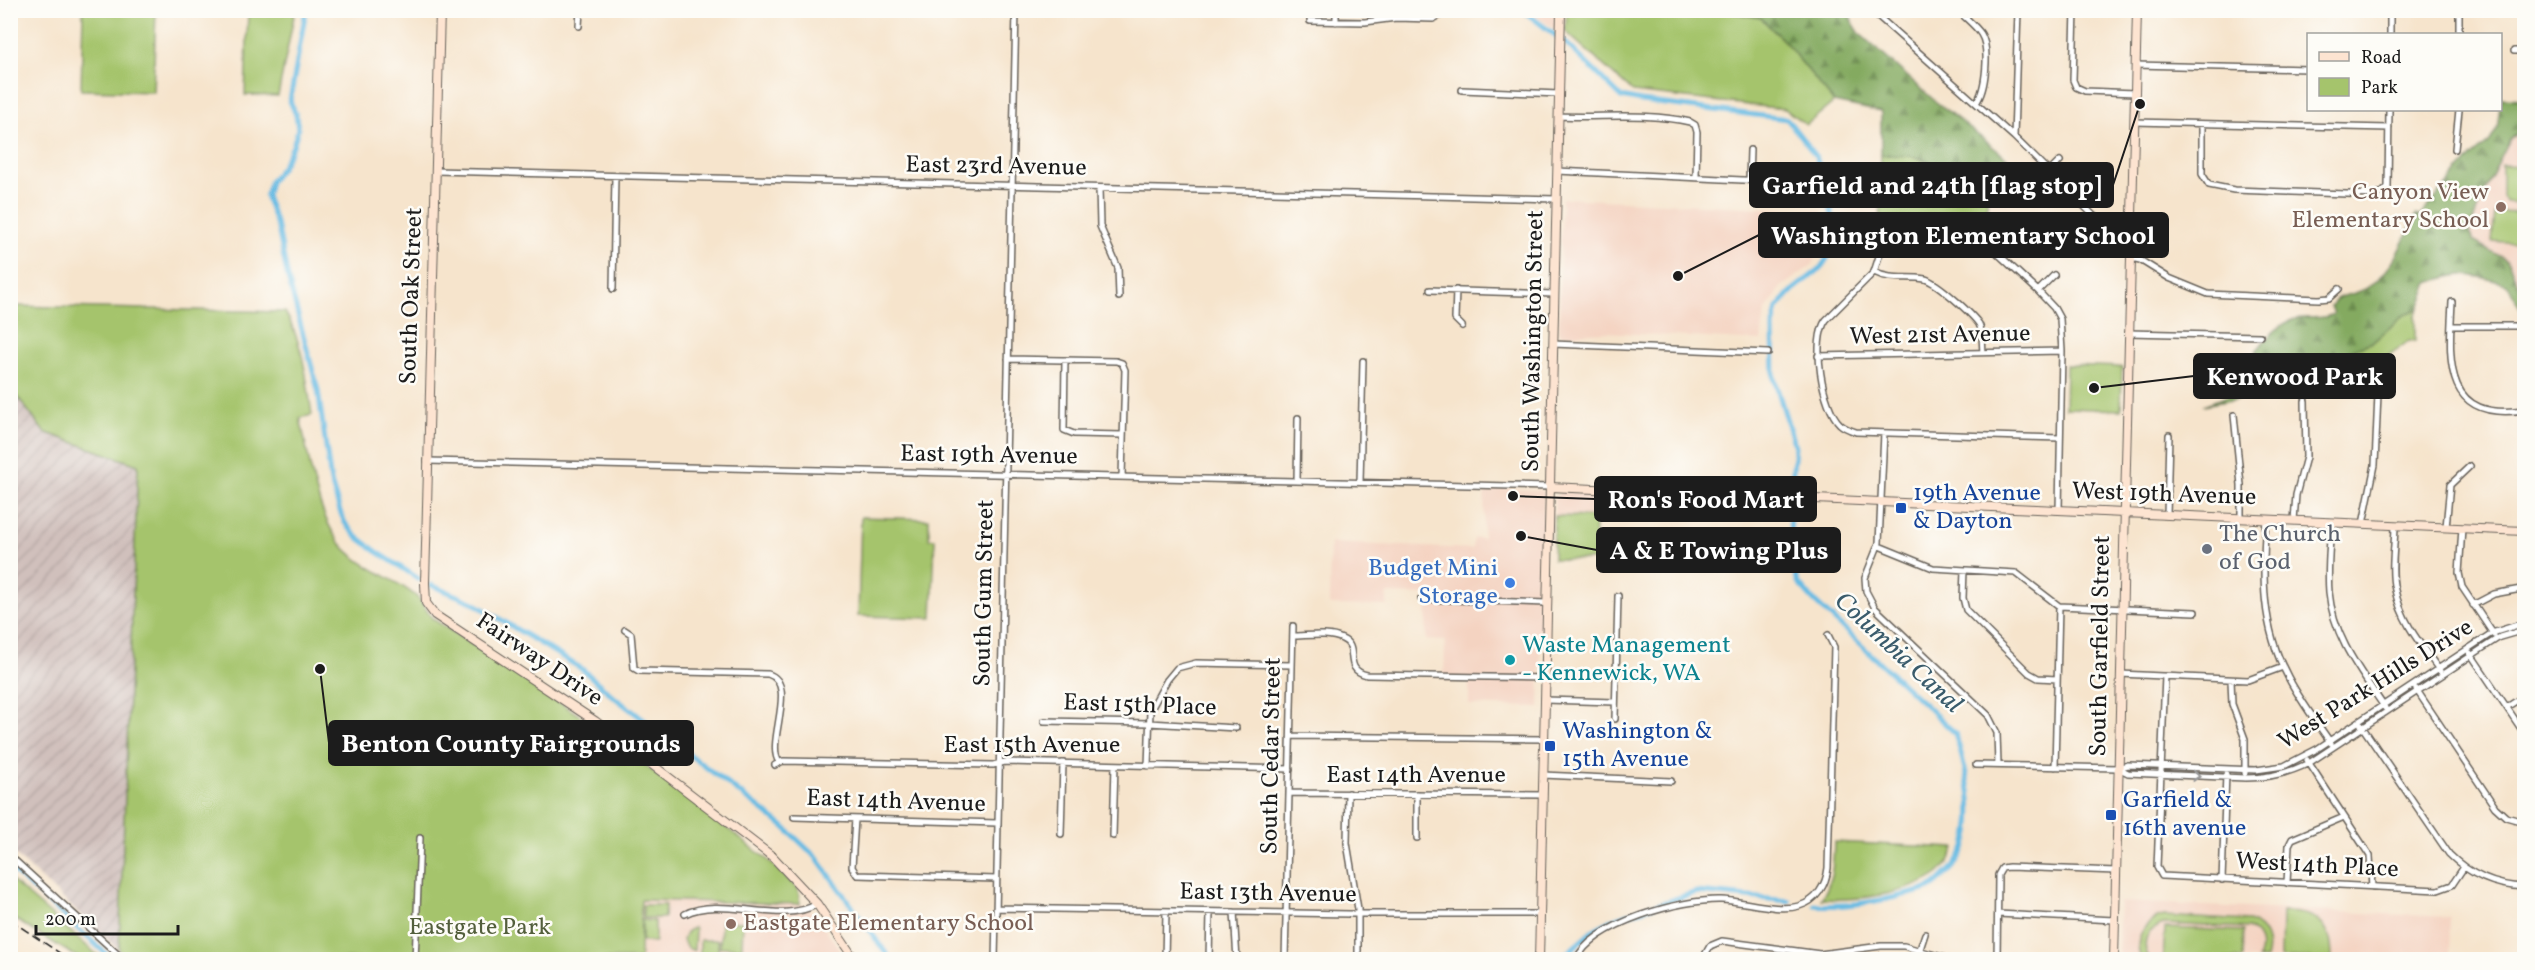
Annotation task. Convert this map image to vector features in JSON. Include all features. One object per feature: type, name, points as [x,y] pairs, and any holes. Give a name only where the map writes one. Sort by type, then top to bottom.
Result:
[{"type":"street","name":"South Oak Street","points":[[424,582],[440,10]]},
{"type":"street","points":[[579,10],[579,26]]},
{"type":"street","name":"South Gum Street","points":[[994,960],[1016,10]]},
{"type":"street","points":[[1336,10],[1336,22]]},
{"type":"street","name":"South Washington Street","points":[[1539,960],[1561,10]]},
{"type":"street","points":[[1871,10],[2014,137],[2094,216],[2101,219],[2132,219]]},
{"type":"street","points":[[1958,10],[1978,30],[1984,40],[1984,84],[1976,103]]},
{"type":"street","points":[[2014,137],[2018,10]]},
{"type":"street","points":[[2075,10],[2073,80],[2076,87],[2085,91],[2135,93]]},
{"type":"street","name":"South Garfield Street","points":[[2114,960],[2136,10]]},
{"type":"street","points":[[2345,10],[2390,12],[2390,33]]},
{"type":"street","points":[[2459,10],[2459,33]]},
{"type":"street","points":[[1310,21],[1433,19],[1442,12],[1454,12]]},
{"type":"street","points":[[2514,51],[2524,51]]},
{"type":"street","points":[[2135,64],[2307,69]]},
{"type":"street","points":[[1462,90],[1559,94]]},
{"type":"street","points":[[2202,124],[2202,174],[2209,185],[2234,190],[2373,195],[2383,192],[2388,182],[2389,111]]},
{"type":"street","points":[[2455,149],[2459,111]]},
{"type":"street","points":[[1558,116],[1597,118],[1644,116],[1682,120],[1695,125],[1697,132],[1696,177]]},
{"type":"street","points":[[2134,122],[2389,128]]},
{"type":"street","points":[[1749,180],[1750,150]]},
{"type":"street","points":[[2049,172],[2060,161]]},
{"type":"street","name":"East 23rd Avenue","points":[[435,171],[1556,199]]},
{"type":"street","points":[[1557,171],[1749,180],[1768,180],[1777,175]]},
{"type":"street","points":[[613,289],[615,176]]},
{"type":"street","points":[[1099,188],[1100,226],[1118,268],[1119,297]]},
{"type":"street","points":[[1968,226],[2038,291],[2061,319],[2059,510]]},
{"type":"street","points":[[1883,244],[1874,272],[1823,324],[1819,336],[1820,372],[1833,413],[1840,424],[1856,432],[2060,438]]},
{"type":"street","points":[[2131,258],[2140,260],[2188,288],[2208,294],[2319,299],[2329,298],[2339,290]]},
{"type":"street","points":[[1874,272],[1888,278],[1924,279],[1936,284],[1978,323],[1982,334],[1983,352]]},
{"type":"street","points":[[2038,291],[2054,275]]},
{"type":"street","points":[[1430,290],[1554,294]]},
{"type":"street","points":[[1456,290],[1455,319],[1462,326]]},
{"type":"street","points":[[2452,302],[2451,370],[2462,392],[2479,406],[2501,412],[2524,410]]},
{"type":"street","points":[[2451,326],[2524,327]]},
{"type":"street","points":[[2128,333],[2260,336]]},
{"type":"street","points":[[1553,344],[1768,353]]},
{"type":"street","name":"West 21st Avenue","points":[[1818,356],[2062,351]]},
{"type":"street","points":[[1008,359],[1122,363],[1125,370],[1122,477]]},
{"type":"street","points":[[1065,360],[1064,425],[1067,432],[1123,435]]},
{"type":"street","points":[[1360,482],[1363,361]]},
{"type":"street","points":[[2363,524],[2375,465],[2379,370]]},
{"type":"street","points":[[2294,520],[2296,495],[2306,457],[2305,401]]},
{"type":"street","points":[[2234,414],[2241,485],[2241,518]]},
{"type":"street","points":[[1297,481],[1298,418]]},
{"type":"street","points":[[1884,433],[1879,546],[1865,578],[1866,591],[1870,602],[1988,715],[1997,733],[1998,765]]},
{"type":"street","points":[[2167,515],[2169,435]]},
{"type":"street","name":"East 19th Avenue","points":[[428,461],[1550,487]]},
{"type":"street","points":[[2445,527],[2450,485],[2470,466]]},
{"type":"street","name":"West 19th Avenue","points":[[1550,487],[2524,531]]},
{"type":"street","points":[[2266,519],[2263,580],[2269,627],[2283,668],[2334,747]]},
{"type":"street","points":[[2331,522],[2328,577],[2335,620],[2355,665],[2388,712]]},
{"type":"street","points":[[2395,525],[2394,576],[2397,598],[2407,624],[2443,675]]},
{"type":"street","points":[[2462,528],[2460,580],[2497,639]]},
{"type":"street","points":[[1879,546],[1925,566],[2016,573],[2059,606],[2195,612]]},
{"type":"street","points":[[1964,570],[1963,598],[1969,614],[2029,673],[2038,678],[2057,680]]},
{"type":"street","name":"Fairway Drive","points":[[424,582],[426,603],[431,612],[602,726],[773,857],[817,904],[855,960]]},
{"type":"street","points":[[2473,604],[2494,594],[2521,589],[2524,584]]},
{"type":"street","points":[[1615,719],[1618,596]]},
{"type":"street","points":[[1421,599],[1547,603]]},
{"type":"street","points":[[2055,767],[2059,606]]},
{"type":"street","name":"West Park Hills Drive","points":[[2118,768],[2128,765],[2227,770],[2275,768],[2305,756],[2493,633],[2524,623]]},
{"type":"street","name":"South Cedar Street","points":[[1286,960],[1293,626]]},
{"type":"street","name":"East 15th Avenue","points":[[625,630],[632,634],[632,661],[634,668],[639,671],[768,674],[777,678],[780,684],[780,709],[775,752],[777,764],[1063,763],[1290,769]]},
{"type":"street","name":"West Park Hills Drive","points":[[2118,768],[2128,773],[2245,778],[2275,776],[2309,763],[2497,639],[2524,630]]},
{"type":"street","points":[[1576,960],[1585,947],[1610,929],[1679,904],[1723,900],[1788,907],[1801,905],[1812,899],[1825,883],[1828,868],[1834,647],[1828,635]]},
{"type":"street","points":[[1293,636],[1335,636],[1347,641],[1351,649],[1353,666],[1360,673],[1367,675],[1545,678]]},
{"type":"street","points":[[2467,649],[2524,733]]},
{"type":"street","points":[[1148,766],[1150,711],[1159,692],[1174,671],[1186,664],[1293,665]]},
{"type":"street","points":[[2120,674],[2254,680],[2283,668]]},
{"type":"street","points":[[2161,774],[2165,676]]},
{"type":"street","points":[[2231,680],[2232,704],[2245,739],[2245,778]]},
{"type":"street","points":[[2414,685],[2495,807],[2506,817],[2524,822]]},
{"type":"street","points":[[2507,707],[2524,696]]},
{"type":"street","points":[[1545,700],[1615,702]]},
{"type":"street","name":"East 15th Place","points":[[1044,721],[1149,723],[1236,728]]},
{"type":"street","points":[[2359,721],[2443,848],[2464,867],[2486,880],[2506,886],[2524,887]]},
{"type":"street","points":[[1291,736],[1544,739]]},
{"type":"street","points":[[2305,756],[2370,856],[2372,887]]},
{"type":"street","points":[[1061,834],[1063,763]]},
{"type":"street","points":[[1113,836],[1115,765]]},
{"type":"street","points":[[1976,765],[2118,768]]},
{"type":"street","points":[[2222,880],[2227,770]]},
{"type":"street","name":"West 14th Place","points":[[2161,774],[2157,867],[2160,874],[2167,878],[2442,890],[2452,885],[2464,867]]},
{"type":"street","points":[[1543,775],[1671,781]]},
{"type":"street","name":"East 14th Avenue","points":[[1289,793],[1543,795]]},
{"type":"street","points":[[1348,793],[1347,843],[1358,914],[1358,960]]},
{"type":"street","points":[[1416,838],[1417,794]]},
{"type":"street","points":[[2287,883],[2289,845],[2292,838],[2344,817]]},
{"type":"street","name":"East 14th Avenue","points":[[794,818],[997,823]]},
{"type":"street","points":[[855,819],[852,867],[854,873],[861,876],[996,879]]},
{"type":"street","points":[[415,960],[420,838]]},
{"type":"street","points":[[10,856],[124,960]]},
{"type":"street","points":[[1997,960],[1998,875],[2002,868],[2116,871]]},
{"type":"street","points":[[685,914],[704,909],[801,911],[817,904]]},
{"type":"street","name":"East 13th Avenue","points":[[996,908],[1358,914],[1540,914]]},
{"type":"street","points":[[1165,960],[1166,911]]},
{"type":"street","points":[[1209,960],[1210,912]]},
{"type":"street","points":[[1234,912],[1237,960]]},
{"type":"street","points":[[1998,914],[2114,920]]},
{"type":"street","points":[[1920,949],[1926,934]]},
{"type":"street","points":[[1702,960],[1710,946],[1718,941],[1828,954],[1888,946],[1920,949],[1952,960]]},
{"type":"shaded area","points":[[1528,11],[1555,11],[1555,29]]},
{"type":"shaded area","name":"Canyon View Elementary School","points":[[2524,128],[2524,297],[2507,260],[2473,241],[2469,232],[2486,188],[2510,140]]},
{"type":"shaded area","points":[[1562,198],[1822,211],[1822,246],[1811,266],[1781,287],[1765,312],[1761,341],[1604,332],[1562,335],[1559,331]]},
{"type":"shaded area","points":[[10,388],[45,432],[138,465],[119,950],[11,851]]},
{"type":"shaded area","points":[[1485,488],[1544,492],[1539,707],[1469,705],[1469,681],[1444,680],[1445,641],[1426,640],[1427,595],[1387,594],[1387,606],[1329,605],[1330,543],[1472,549],[1474,538],[1483,538]]},
{"type":"shaded area","points":[[1561,491],[1595,493],[1595,517],[1554,516],[1555,497]]},
{"type":"shaded area","name":"Eastgate Elementary School","points":[[641,900],[801,904],[817,917],[846,959],[640,960]]},
{"type":"shaded area","points":[[2120,902],[2450,917],[2449,959],[2118,960]]},
{"type":"green space","points":[[83,11],[156,11],[153,92],[81,90]]},
{"type":"green space","points":[[248,11],[295,11],[278,96],[245,95]]},
{"type":"green space","points":[[1567,11],[1664,13],[1666,11],[1722,11],[1761,18],[1785,42],[1834,102],[1806,125],[1785,109],[1633,92],[1565,31]]},
{"type":"green space","points":[[1722,11],[1854,11],[1850,18],[1860,34],[1935,101],[2007,158],[1987,177],[1987,188],[1971,195],[1954,186],[1940,168],[1926,160],[1881,155],[1881,112],[1834,102],[1785,42],[1761,18]]},
{"type":"green space","points":[[2502,98],[2524,99],[2524,128],[2510,140],[2486,188],[2469,232],[2473,241],[2507,260],[2524,297],[2524,316],[2508,285],[2466,275],[2441,279],[2429,283],[2418,310],[2404,315],[2373,342],[2355,348],[2307,376],[2282,379],[2271,393],[2203,405],[2263,383],[2270,371],[2256,351],[2282,325],[2292,320],[2334,314],[2331,306],[2336,299],[2369,287],[2379,279],[2394,259],[2416,215],[2420,216],[2472,156],[2490,141],[2497,129],[2499,111],[2502,111]]},
{"type":"green space","points":[[1910,154],[1940,168],[1956,190],[1971,195],[1987,188],[1987,206],[1946,249],[1877,246],[1880,230],[1881,155]]},
{"type":"green space","points":[[2502,165],[2524,166],[2524,204],[2506,202],[2502,198]]},
{"type":"green space","points":[[2495,212],[2524,213],[2524,229],[2519,229],[2517,243],[2492,241]]},
{"type":"green space","name":"Eastgate Park","points":[[11,306],[285,312],[296,336],[306,375],[312,415],[300,418],[314,484],[325,517],[341,544],[358,560],[417,597],[433,619],[585,719],[768,860],[798,889],[800,904],[641,900],[640,959],[130,959],[119,950],[138,465],[44,432],[11,388]]},
{"type":"green space","points":[[2418,310],[2415,317],[2415,341],[2409,341],[2376,364],[2372,370],[2372,380],[2307,376],[2355,348],[2373,342],[2404,315]]},
{"type":"green space","points":[[2066,365],[2122,367],[2121,410],[2065,408]]},
{"type":"green space","points":[[1554,516],[1595,517],[1594,560],[1553,559]]},
{"type":"green space","points":[[861,517],[929,519],[929,539],[935,539],[932,618],[858,616]]},
{"type":"green space","points":[[1834,842],[1955,848],[1948,862],[1938,874],[1913,887],[1882,895],[1850,899],[1821,899],[1831,878]]},
{"type":"green space","points":[[11,880],[102,959],[80,959],[11,917]]},
{"type":"green space","points":[[643,905],[665,905],[664,918],[643,918]]},
{"type":"green space","points":[[2282,912],[2305,914],[2320,922],[2329,936],[2332,959],[2281,958]]},
{"type":"green space","points":[[2164,916],[2249,921],[2255,924],[2265,936],[2268,947],[2266,959],[2258,959],[2261,950],[2260,941],[2248,928],[2164,924],[2149,933],[2146,948],[2150,959],[2141,959],[2138,945],[2142,932],[2150,922]]},
{"type":"green space","points":[[642,920],[655,921],[655,942],[642,942]]},
{"type":"green space","points":[[721,921],[743,922],[742,948],[720,947]]},
{"type":"green space","points":[[694,927],[694,951],[686,947],[683,940],[686,932]]},
{"type":"green space","points":[[2165,928],[2243,931],[2242,959],[2163,959]]},
{"type":"green space","points":[[700,940],[718,940],[718,955],[700,955]]},
{"type":"waterway","points":[[306,10],[290,101],[296,115],[298,129],[293,146],[282,167],[270,182],[266,196],[278,228],[287,274],[318,390],[331,482],[340,511],[345,523],[356,536],[419,579]]},
{"type":"waterway","name":"Columbia Canal","points":[[1522,10],[1567,44],[1621,97],[1787,119],[1816,156],[1836,229],[1832,251],[1820,269],[1793,290],[1777,308],[1773,327],[1774,378],[1795,447],[1790,503],[1791,557],[1798,583],[1815,602],[1955,733],[1965,769],[1971,808],[1966,845],[1958,861],[1932,887],[1866,903],[1815,905]]},
{"type":"waterway","points":[[431,585],[472,602],[582,669],[614,697],[783,826],[817,858],[891,960]]},
{"type":"waterway","points":[[10,868],[113,960]]},
{"type":"waterway","name":"Columbia Canal","points":[[1559,960],[1595,929],[1616,918],[1697,892],[1789,901]]},
{"type":"railway","points":[[10,920],[70,960]]},
{"type":"railway","points":[[10,946],[23,960]]},
{"type":"place","name":"Garfield and 24th [flag stop]","points":[[2140,104]]},
{"type":"place","name":"Canyon View Elementary School","points":[[2501,207]]},
{"type":"place","name":"Washington Elementary School","points":[[1678,276]]},
{"type":"place","name":"Kenwood Park","points":[[2094,388]]},
{"type":"place","name":"Ron's Food Mart","points":[[1513,496]]},
{"type":"place","name":"19th Avenue & Dayton","points":[[1901,508]]},
{"type":"place","name":"A & E Towing Plus","points":[[1521,536]]},
{"type":"place","name":"The Church of God","points":[[2207,549]]},
{"type":"place","name":"Budget Mini Storage","points":[[1510,583]]},
{"type":"place","name":"Waste Management - Kennewick, WA","points":[[1510,660]]},
{"type":"place","name":"Benton County Fairgrounds","points":[[320,669]]},
{"type":"place","name":"Washington & 15th Avenue","points":[[1550,746]]},
{"type":"place","name":"Garfield & 16th avenue","points":[[2111,815]]},
{"type":"place","name":"Eastgate Elementary School","points":[[731,924]]}]
